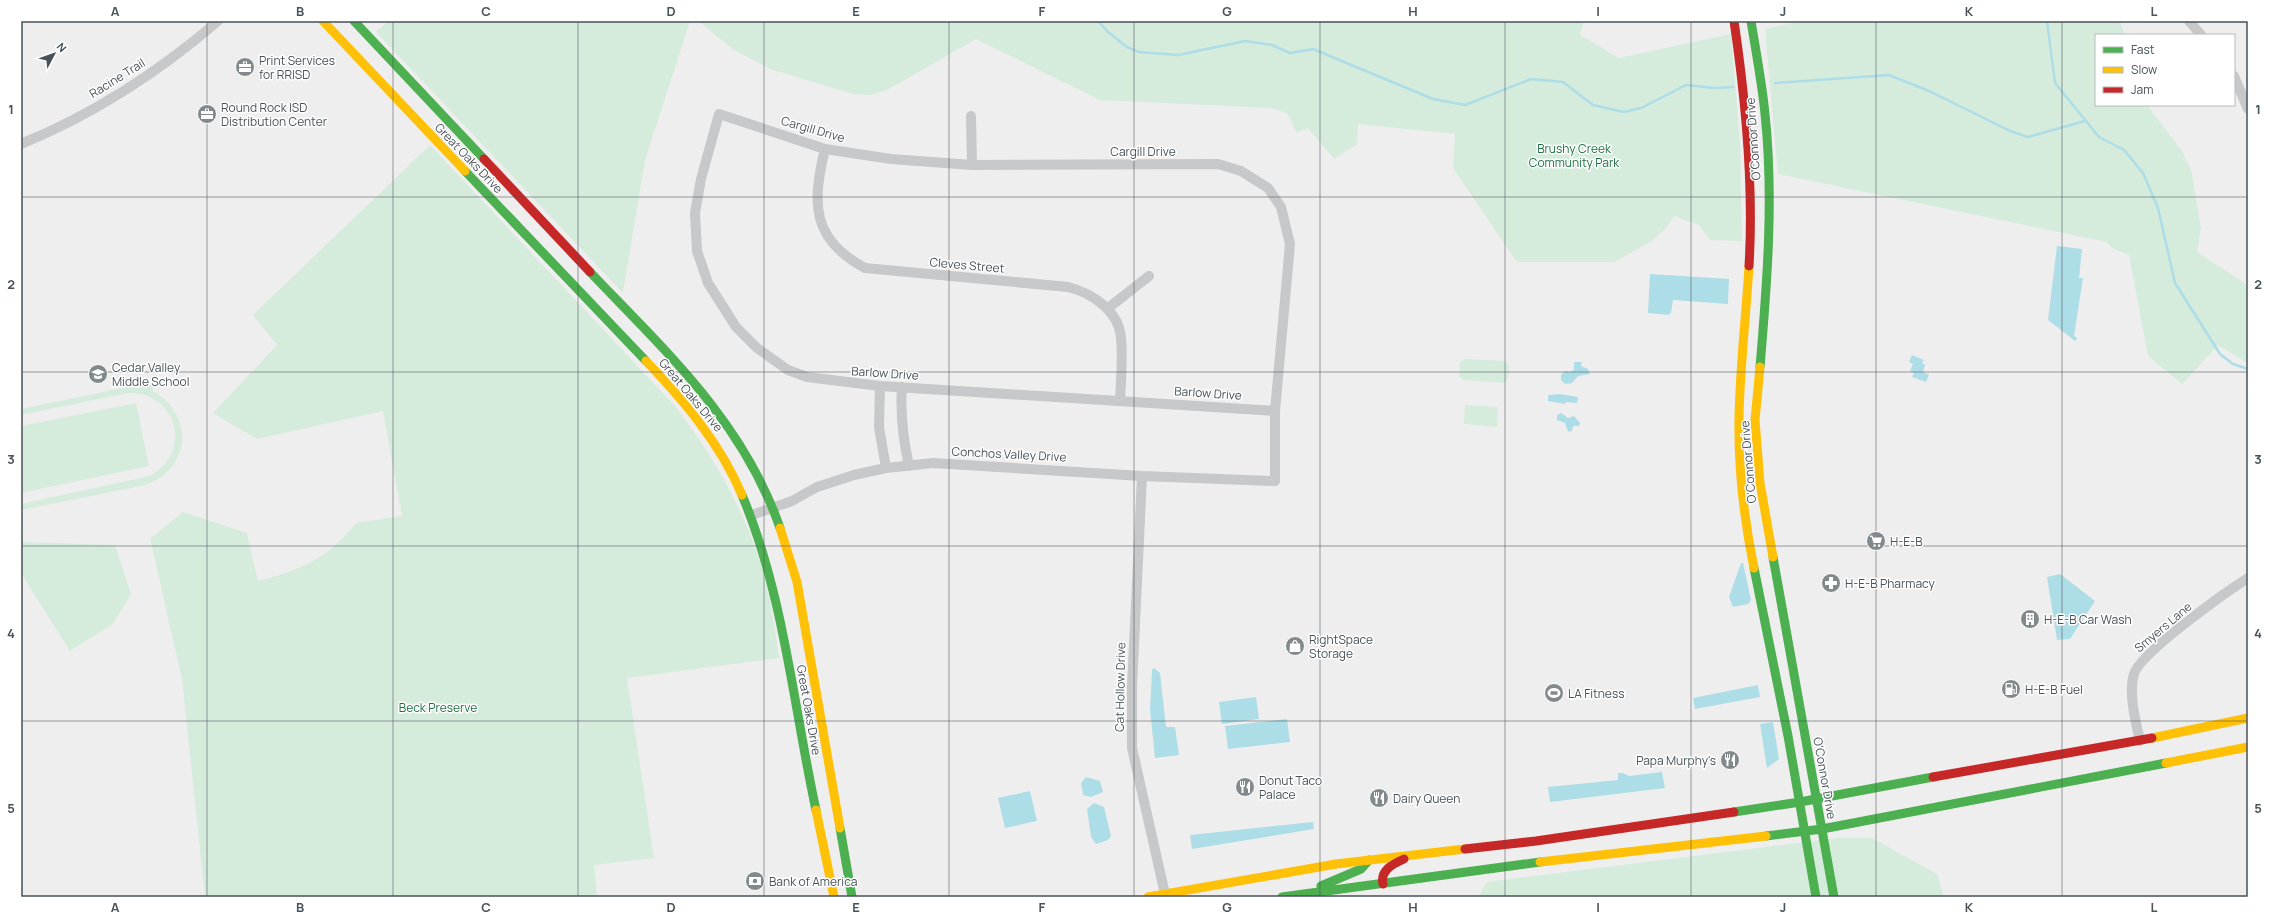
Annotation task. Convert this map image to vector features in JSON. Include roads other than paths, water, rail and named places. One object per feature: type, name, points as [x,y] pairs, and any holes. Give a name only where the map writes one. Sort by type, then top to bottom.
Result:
[{"type":"main road","name":"Great Oaks Drive","points":[[323,21],[671,387],[713,440],[752,515],[775,591],[808,774],[817,820],[825,848],[834,897]]},
{"type":"main road","name":"Great Oaks Drive","points":[[354,21],[701,389],[730,427],[747,454],[773,507],[797,582],[852,897]]},
{"type":"main road","name":"O'Connor Drive","points":[[1734,21],[1746,111],[1750,182],[1750,253],[1739,418],[1743,494],[1763,613],[1800,802],[1816,897]]},
{"type":"main road","name":"O'Connor Drive","points":[[1751,21],[1765,114],[1769,222],[1767,285],[1755,420],[1764,514],[1834,897]]},
{"type":"main road","points":[[1743,494],[1754,525],[1769,598],[1776,608],[1782,610]]},
{"type":"main road","points":[[1763,613],[1774,618],[1783,652],[1795,678]]},
{"type":"main road","points":[[1148,897],[1255,877],[1369,860],[1536,841],[1800,802],[2140,741],[2248,718]]},
{"type":"main road","points":[[1282,897],[1307,892],[1383,884],[1491,868],[1822,829],[2248,747]]},
{"type":"main road","points":[[1383,884],[1382,879],[1389,866],[1412,856]]},
{"type":"main road","points":[[1307,892],[1361,869],[1369,860]]},
{"type":"street","name":"Racine Trail","points":[[21,144],[118,94],[194,41],[218,21]]},
{"type":"street","points":[[2189,21],[2200,34]]},
{"type":"street","points":[[2235,78],[2248,109]]},
{"type":"street","name":"Cargill Drive","points":[[719,114],[825,149],[891,159],[972,165],[1218,164],[1241,171],[1268,188],[1281,206],[1290,244],[1275,411],[1274,481]]},
{"type":"street","name":"Barlow Drive","points":[[719,114],[701,179],[695,213],[697,251],[708,283],[717,300],[736,327],[757,348],[788,370],[807,377],[880,386],[1275,411]]},
{"type":"street","points":[[971,116],[972,165]]},
{"type":"street","name":"Cleves Street","points":[[825,149],[818,182],[817,203],[823,231],[832,245],[849,260],[865,268],[1068,287],[1082,290],[1093,296],[1107,309],[1121,337],[1120,400]]},
{"type":"street","points":[[1107,309],[1149,276]]},
{"type":"street","points":[[880,386],[879,426],[886,468]]},
{"type":"street","points":[[902,387],[902,436],[909,466]]},
{"type":"street","name":"Conchos Valley Drive","points":[[752,515],[792,501],[817,487],[854,475],[886,468],[934,463],[1142,476],[1274,481]]},
{"type":"street","name":"Cat Hollow Drive","points":[[1142,476],[1133,666],[1132,748],[1165,894]]},
{"type":"street","name":"Smyers Lane","points":[[2140,741],[2133,701],[2133,682],[2137,669],[2153,650],[2248,578]]},
{"type":"water","points":[[2057,246],[2082,249],[2079,278],[2083,278],[2074,336],[2077,338],[2075,341],[2048,320]]},
{"type":"water","points":[[1650,274],[1729,279],[1728,304],[1673,300],[1671,313],[1668,315],[1648,313]]},
{"type":"water","points":[[1912,355],[1924,360],[1922,363],[1925,365],[1923,372],[1929,375],[1926,382],[1912,377],[1914,373],[1910,371],[1913,364],[1909,362]]},
{"type":"water","points":[[1574,362],[1582,362],[1581,366],[1588,369],[1590,374],[1578,376],[1572,383],[1565,384],[1561,380],[1561,375],[1565,371],[1570,372],[1574,370]]},
{"type":"water","points":[[1560,394],[1578,397],[1577,403],[1566,402],[1565,404],[1548,401],[1548,395]]},
{"type":"water","points":[[1561,413],[1568,418],[1574,416],[1580,423],[1579,426],[1573,426],[1572,431],[1568,432],[1565,423],[1557,420],[1557,415]]},
{"type":"water","points":[[1741,563],[1743,563],[1751,600],[1748,604],[1733,607],[1729,597]]},
{"type":"water","points":[[2060,574],[2095,601],[2070,639],[2057,640],[2047,577]]},
{"type":"water","points":[[1154,668],[1160,673],[1166,727],[1175,727],[1179,755],[1155,758],[1150,709],[1152,670]]},
{"type":"water","points":[[1758,685],[1760,697],[1695,709],[1693,698]]},
{"type":"water","points":[[1256,697],[1259,719],[1222,724],[1219,702]]},
{"type":"water","points":[[1287,719],[1290,742],[1228,749],[1225,726]]},
{"type":"water","points":[[1773,722],[1779,759],[1767,768],[1760,724]]},
{"type":"water","points":[[1662,772],[1665,788],[1550,802],[1548,787],[1618,780],[1618,773],[1623,773],[1629,776]]},
{"type":"water","points":[[1086,777],[1100,781],[1103,792],[1091,797],[1083,795],[1081,783]]},
{"type":"water","points":[[1030,791],[1037,821],[1005,828],[998,798]]},
{"type":"water","points":[[1094,803],[1104,807],[1111,836],[1108,840],[1096,844],[1091,837],[1087,809]]},
{"type":"water","points":[[1313,822],[1314,829],[1192,849],[1190,835]]},
{"type":"waterway","points":[[1098,21],[1108,32],[1127,47],[1139,52],[1178,55],[1245,41],[1272,45],[1290,53],[1313,49],[1433,99],[1465,105],[1531,79],[1563,82],[1593,105],[1624,112],[1641,108],[1686,85],[1714,88],[1733,87]]},
{"type":"waterway","points":[[2047,21],[2055,83],[2099,137],[2124,150],[2143,173],[2158,208],[2175,283],[2220,354],[2233,364],[2248,369]]},
{"type":"waterway","points":[[1775,83],[1889,75],[1929,91],[2010,131],[2028,137],[2085,121]]},
{"type":"place","name":"Print Services for RRISD","points":[[245,67]]},
{"type":"place","name":"Round Rock ISD Distribution Center","points":[[207,114]]},
{"type":"place","name":"Cedar Valley Middle School","points":[[98,374]]},
{"type":"place","name":"H-E-B","points":[[1876,541]]},
{"type":"place","name":"H-E-B Pharmacy","points":[[1831,583]]},
{"type":"place","name":"H-E-B Car Wash","points":[[2030,619]]},
{"type":"place","name":"RightSpace Storage","points":[[1295,646]]},
{"type":"place","name":"H-E-B Fuel","points":[[2011,689]]},
{"type":"place","name":"LA Fitness","points":[[1554,693]]},
{"type":"place","name":"Papa Murphy's","points":[[1730,760]]},
{"type":"place","name":"Donut Taco Palace","points":[[1245,787]]},
{"type":"place","name":"Dairy Queen","points":[[1379,798]]},
{"type":"place","name":"Bank of America","points":[[755,881]]},
{"type":"park label","name":"Brushy Creek Community Park","points":[[1574,155]]},
{"type":"park label","name":"Beck Preserve","points":[[438,707]]}]
